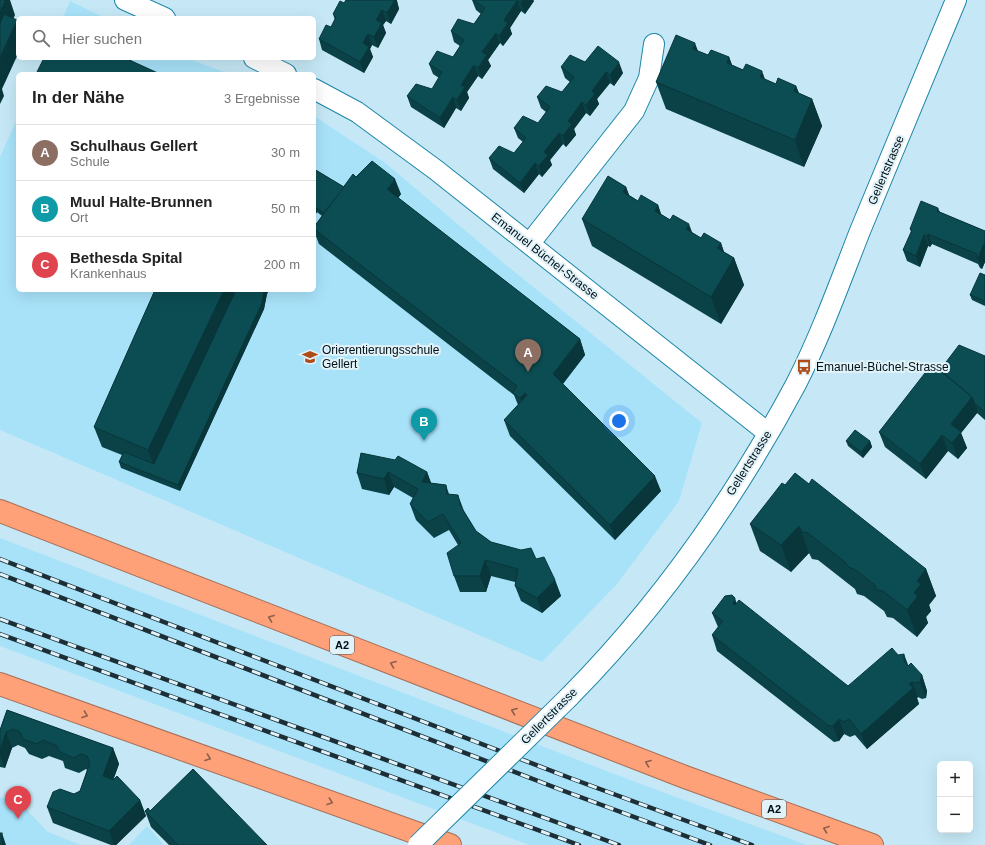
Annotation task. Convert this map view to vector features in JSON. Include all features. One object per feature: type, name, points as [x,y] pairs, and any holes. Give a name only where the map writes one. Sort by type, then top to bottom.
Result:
[{"type":"highway","name":"A2","points":[[0,512],[685,777],[872,845]]},
{"type":"highway","points":[[0,668],[49,702]]},
{"type":"highway","points":[[0,684],[450,845]]},
{"type":"street","points":[[125,0],[161,16]]},
{"type":"street","name":"Gellertstrasse","points":[[418,845],[569,697],[639,620],[689,557],[768,433],[804,367],[956,0]]},
{"type":"street","points":[[530,244],[634,111],[649,78],[654,44]]},
{"type":"street","points":[[258,60],[282,72]]},
{"type":"street","name":"Emanuel Büchel-Strasse","points":[[316,90],[357,112],[436,170],[768,433]]},
{"type":"shaded area","points":[[70,1],[101,16],[64,16]]},
{"type":"shaded area","points":[[44,60],[192,60],[224,72],[39,72]]},
{"type":"shaded area","name":"Orierentierungsschule Gellert","points":[[316,117],[384,162],[511,269],[702,423],[679,501],[617,584],[542,662],[0,430],[0,157],[16,121],[16,292],[316,292]]},
{"type":"shaded area","points":[[0,538],[638,783],[807,845],[529,845],[0,646]]},
{"type":"shaded area","points":[[0,797],[22,805],[48,832],[81,845],[0,845]]},
{"type":"shaded area","points":[[147,826],[164,845],[129,845]]},
{"type":"building","points":[[0,0],[5,0],[0,12]]},
{"type":"building","points":[[346,0],[395,0],[387,13],[382,10],[376,20],[382,23],[374,37],[368,34],[363,43],[369,47],[360,62],[319,39],[326,25],[331,27],[336,17],[333,14],[340,1],[344,3]]},
{"type":"building","points":[[473,0],[523,0],[521,3],[517,1],[504,20],[508,23],[499,36],[496,33],[482,52],[487,55],[478,68],[474,65],[461,85],[465,87],[457,100],[453,97],[440,118],[407,96],[416,84],[432,89],[442,72],[429,64],[437,51],[453,57],[464,40],[451,31],[458,19],[474,24],[485,8]]},
{"type":"building","points":[[4,14],[16,20],[0,57],[0,24]]},
{"type":"building","points":[[676,35],[695,43],[693,49],[708,55],[711,50],[729,57],[727,63],[743,70],[746,64],[762,71],[760,77],[776,84],[778,78],[796,86],[794,91],[812,99],[795,140],[656,82]]},
{"type":"building","points":[[598,46],[619,62],[610,75],[606,72],[592,91],[595,94],[586,105],[582,102],[568,121],[572,124],[563,136],[559,133],[544,152],[548,155],[539,166],[535,163],[520,183],[489,158],[499,146],[514,153],[526,138],[514,128],[523,116],[538,123],[550,107],[537,97],[546,86],[562,92],[574,77],[561,67],[570,55],[585,62]]},
{"type":"building","points":[[43,60],[129,60],[156,72],[37,72]]},
{"type":"building","points":[[372,161],[395,179],[387,189],[580,339],[553,374],[655,476],[610,525],[504,420],[527,395],[525,393],[520,398],[513,393],[517,386],[316,231],[316,224],[353,174],[356,177]]},
{"type":"building","points":[[316,170],[344,187],[324,213],[316,208]]},
{"type":"building","points":[[608,176],[626,187],[623,192],[638,201],[641,195],[658,205],[655,211],[670,220],[673,215],[689,224],[686,229],[701,238],[704,233],[721,243],[717,248],[734,258],[711,297],[582,219]]},
{"type":"building","points":[[921,201],[938,208],[937,211],[985,231],[985,242],[978,258],[976,257],[977,254],[928,234],[927,236],[924,235],[916,256],[903,250],[912,230],[910,229]]},
{"type":"building","points":[[980,273],[985,275],[985,301],[970,295]]},
{"type":"building","points":[[154,292],[223,292],[148,450],[94,427]]},
{"type":"building","points":[[235,292],[264,292],[262,303],[178,485],[119,462],[124,452],[154,464]]},
{"type":"building","points":[[959,345],[985,356],[985,412],[975,404],[972,397],[940,370]]},
{"type":"building","points":[[932,364],[972,397],[951,424],[961,432],[952,443],[942,435],[920,464],[879,432]]},
{"type":"building","points":[[855,430],[870,441],[861,452],[846,441]]},
{"type":"building","points":[[361,453],[395,460],[398,456],[427,472],[422,482],[446,485],[447,494],[458,495],[460,505],[476,531],[491,542],[521,550],[531,548],[536,559],[544,557],[555,580],[537,598],[515,586],[518,569],[485,560],[480,576],[454,576],[447,553],[461,543],[443,514],[428,522],[410,504],[418,489],[388,472],[384,479],[357,473]]},
{"type":"building","points":[[795,473],[809,484],[812,479],[926,569],[917,581],[921,584],[914,593],[918,596],[907,610],[883,591],[877,590],[874,584],[854,569],[848,567],[845,562],[808,533],[802,532],[799,526],[781,545],[750,524],[782,483],[785,485]]},
{"type":"building","points":[[732,595],[735,598],[733,604],[735,605],[739,600],[848,686],[892,648],[898,655],[904,654],[904,661],[908,666],[911,663],[922,675],[920,682],[912,682],[909,684],[913,688],[861,734],[849,719],[844,722],[839,719],[833,726],[829,726],[712,635],[723,621],[712,613],[725,596]]},
{"type":"building","points":[[7,710],[113,748],[103,776],[113,780],[117,776],[140,800],[109,831],[47,807],[53,792],[60,789],[74,794],[80,791],[90,763],[87,756],[80,754],[74,758],[60,752],[57,746],[43,740],[37,744],[23,739],[20,732],[13,729],[6,732],[0,751],[0,730]]},
{"type":"building","points":[[193,769],[267,845],[178,845],[145,811],[148,808],[150,811]]},
{"type":"building","points":[[0,833],[2,833],[2,845],[0,845]]},
{"type":"railway","points":[[0,559],[570,778],[752,845]]},
{"type":"railway","points":[[0,574],[564,791],[710,845]]},
{"type":"railway","points":[[0,619],[619,845]]},
{"type":"railway","points":[[0,634],[579,845]]},
{"type":"place","name":"Orierentierungsschule Gellert","points":[[310,357]]},
{"type":"place","name":"Emanuel-Büchel-Strasse","points":[[804,367]]},
{"type":"place","name":"Schulhaus Gellert","points":[[528,372]]},
{"type":"place","name":"Muul Halte-Brunnen","points":[[424,441]]},
{"type":"place","name":"Bethesda Spital","points":[[18,819]]}]
